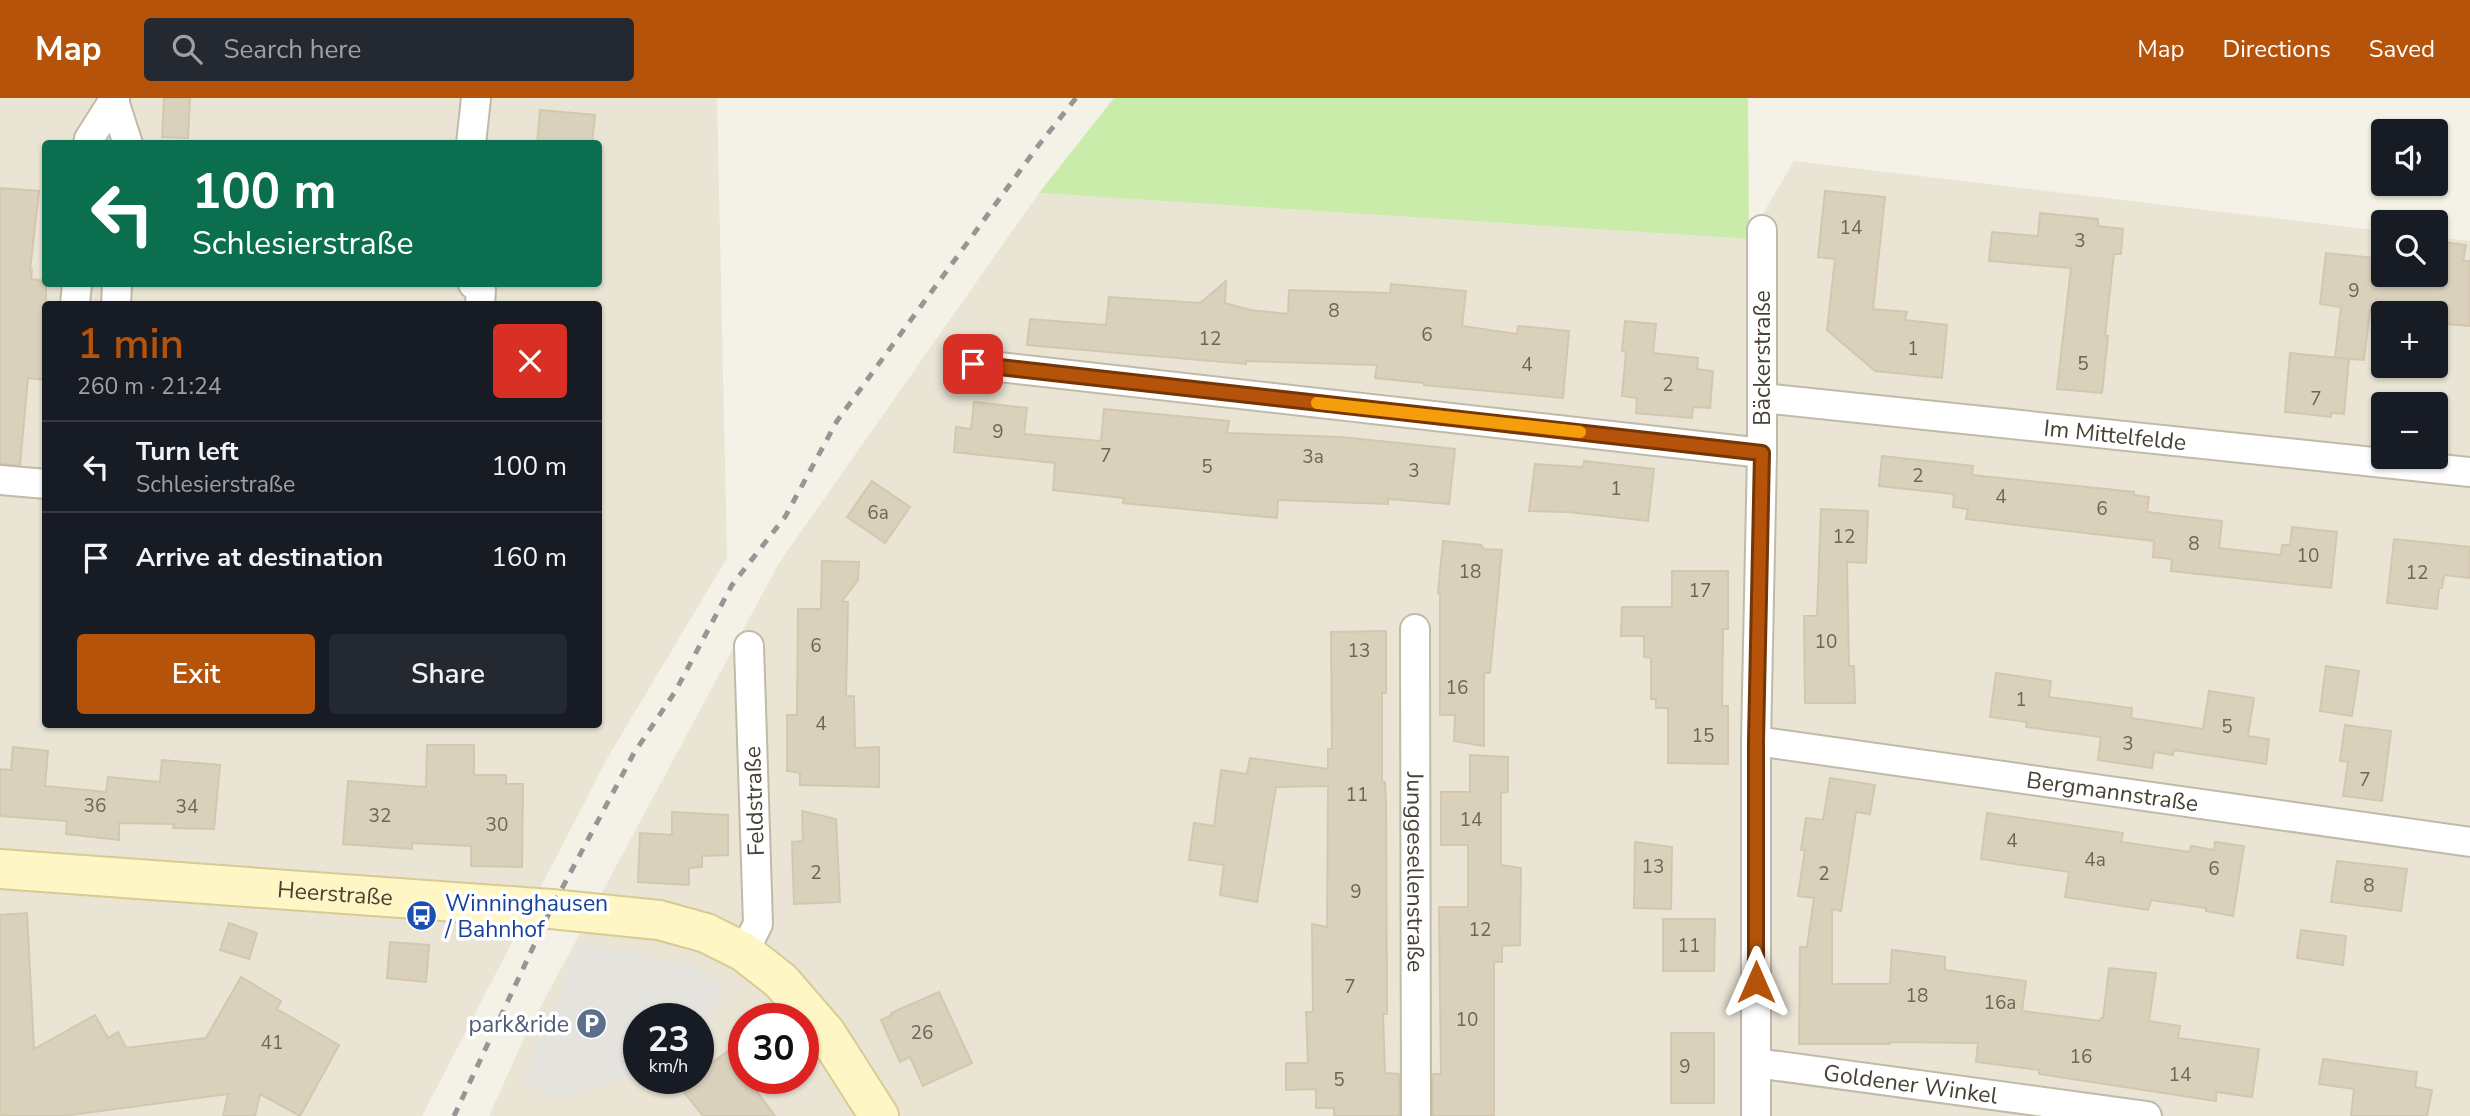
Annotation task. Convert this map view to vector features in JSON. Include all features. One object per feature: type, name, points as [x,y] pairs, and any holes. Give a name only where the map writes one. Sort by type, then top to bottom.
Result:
[{"type":"street","points":[[471,140],[476,98]]},
{"type":"street","points":[[89,140],[115,99]]},
{"type":"street","points":[[115,99],[127,140]]},
{"type":"street","name":"Bäckerstraße","points":[[1756,1116],[1756,741],[1762,453],[1762,230]]},
{"type":"street","points":[[973,364],[1762,453]]},
{"type":"street","name":"Im Mittelfelde","points":[[1762,398],[2470,472]]},
{"type":"street","points":[[0,480],[42,484]]},
{"type":"street","name":"Junggesellenstraße","points":[[1415,629],[1416,1116]]},
{"type":"street","name":"Feldstraße","points":[[744,952],[758,924],[749,646]]},
{"type":"street","name":"Bergmannstraße","points":[[1756,741],[2470,842]]},
{"type":"street","name":"Heerstraße","points":[[0,869],[580,911],[659,920],[706,933],[744,952],[781,981],[826,1033],[879,1116]]},
{"type":"street","name":"Goldener Winkel","points":[[1756,1063],[2147,1116]]},
{"type":"shaded area","points":[[0,98],[717,98],[727,558],[608,757],[422,1116],[0,1116]]},
{"type":"shaded area","points":[[1794,161],[2371,230],[2371,287],[2448,287],[2448,238],[2470,241],[2470,1116],[489,1116],[526,1034],[779,563],[1039,193],[1748,239]]},
{"type":"shaded area","name":"park&ride","points":[[581,943],[689,965],[727,989],[714,1007],[714,1003],[623,1003],[623,1079],[556,1098],[522,1083]]},
{"type":"green space","points":[[1114,98],[1748,98],[1749,239],[1039,193]]},
{"type":"building","points":[[164,98],[190,98],[188,138],[162,137]]},
{"type":"building","points":[[540,110],[595,115],[592,140],[537,140]]},
{"type":"building","points":[[0,188],[39,191],[30,270],[31,279],[42,280],[42,287],[46,287],[46,301],[42,301],[42,380],[28,378],[20,465],[0,464]]},
{"type":"building","points":[[1825,191],[1885,197],[1873,309],[1907,312],[1905,320],[1947,325],[1942,378],[1875,371],[1827,330],[1835,259],[1818,257]]},
{"type":"building","points":[[2040,213],[2098,219],[2098,226],[2123,229],[2121,254],[2114,254],[2102,393],[2057,389],[2071,268],[1989,261],[1992,232],[2038,236]]},
{"type":"building","points":[[2448,243],[2466,245],[2463,261],[2470,261],[2470,326],[2448,324],[2448,301],[2371,301],[2364,360],[2335,358],[2341,307],[2320,304],[2326,253],[2371,258],[2371,287],[2448,287]]},
{"type":"building","points":[[1226,281],[1225,303],[1250,310],[1288,314],[1289,290],[1390,293],[1391,284],[1466,291],[1462,326],[1517,334],[1518,326],[1569,331],[1563,398],[1375,378],[1377,365],[1246,361],[1246,364],[1027,345],[1030,319],[1106,325],[1109,297],[1200,303]]},
{"type":"building","points":[[1625,321],[1656,324],[1653,353],[1698,358],[1697,369],[1713,371],[1710,408],[1693,407],[1692,418],[1636,413],[1637,398],[1622,396],[1626,352],[1622,351]]},
{"type":"building","points":[[2290,353],[2349,359],[2344,414],[2331,413],[2331,417],[2285,412]]},
{"type":"building","points":[[974,402],[1027,408],[1024,434],[1101,441],[1104,409],[1229,421],[1227,433],[1341,437],[1455,449],[1449,504],[1388,499],[1388,504],[1278,500],[1277,518],[1123,503],[1124,498],[1053,490],[1055,463],[954,452],[956,427],[971,429]]},
{"type":"building","points":[[1882,456],[1973,466],[1972,475],[2134,492],[2134,495],[2149,497],[2147,512],[2222,521],[2219,548],[2281,555],[2282,545],[2290,545],[2292,527],[2337,532],[2331,588],[2171,571],[2172,559],[2153,557],[2154,541],[1966,519],[1968,509],[1953,507],[1954,494],[1879,486]]},
{"type":"building","points":[[1584,461],[1654,469],[1648,521],[1568,512],[1529,511],[1535,464],[1583,467]]},
{"type":"building","points":[[872,481],[910,507],[885,543],[847,517]]},
{"type":"building","points":[[1821,509],[1868,511],[1866,563],[1847,562],[1849,666],[1854,666],[1855,703],[1805,703],[1804,616],[1817,616]]},
{"type":"building","points":[[2394,539],[2470,547],[2470,578],[2444,575],[2442,588],[2439,588],[2437,609],[2387,603]]},
{"type":"building","points":[[1443,541],[1502,550],[1490,673],[1484,673],[1484,746],[1454,741],[1455,715],[1440,715],[1438,593]]},
{"type":"building","points":[[822,561],[859,562],[858,580],[842,601],[848,602],[846,696],[854,696],[855,748],[879,747],[879,787],[800,785],[800,773],[787,771],[787,715],[797,715],[798,609],[821,609]]},
{"type":"building","points":[[1672,571],[1728,571],[1728,629],[1723,629],[1722,706],[1728,706],[1728,764],[1668,763],[1668,708],[1656,708],[1656,699],[1651,699],[1651,658],[1644,657],[1644,636],[1621,636],[1622,607],[1672,607]]},
{"type":"building","points":[[1386,631],[1386,693],[1382,693],[1382,782],[1385,782],[1386,801],[1387,1014],[1383,1014],[1385,1073],[1399,1074],[1399,1116],[1334,1116],[1334,1108],[1316,1108],[1316,1089],[1286,1090],[1286,1063],[1308,1063],[1306,1012],[1313,1012],[1312,924],[1327,927],[1328,786],[1276,787],[1257,902],[1220,895],[1224,865],[1189,860],[1194,823],[1214,826],[1221,770],[1247,774],[1250,758],[1328,769],[1328,749],[1332,749],[1331,632]]},
{"type":"building","points":[[2326,666],[2359,671],[2352,716],[2320,711]]},
{"type":"building","points":[[1996,673],[2051,681],[2049,697],[2132,708],[2131,718],[2203,729],[2209,691],[2254,698],[2248,736],[2269,739],[2266,764],[2174,750],[2173,755],[2154,752],[2152,768],[2098,760],[2101,737],[2026,727],[2027,722],[1990,717]]},
{"type":"building","points":[[2345,725],[2391,731],[2382,801],[2343,796],[2348,762],[2340,761]]},
{"type":"building","points":[[427,745],[474,745],[474,775],[506,775],[506,784],[523,784],[522,867],[471,866],[471,846],[412,843],[412,849],[343,844],[348,781],[426,787]]},
{"type":"building","points":[[13,747],[48,751],[45,786],[106,792],[108,777],[160,782],[162,760],[220,765],[214,829],[173,828],[174,824],[119,823],[119,840],[66,834],[67,821],[0,816],[0,769],[11,770]]},
{"type":"building","points":[[1470,755],[1508,757],[1508,792],[1501,793],[1501,865],[1521,868],[1520,945],[1502,946],[1502,962],[1494,962],[1494,1116],[1433,1116],[1433,1074],[1441,1074],[1439,907],[1468,907],[1468,845],[1441,845],[1441,792],[1470,792]]},
{"type":"building","points":[[1830,778],[1875,785],[1870,814],[1856,812],[1841,911],[1832,909],[1832,984],[1890,984],[1892,950],[1945,957],[1945,970],[2026,981],[2022,1011],[2100,1021],[2103,1018],[2109,968],[2156,973],[2149,1021],[2180,1026],[2178,1038],[2259,1049],[2252,1097],[2216,1092],[2216,1101],[2039,1074],[2040,1070],[1976,1062],[1978,1043],[1799,1044],[1800,947],[1807,947],[1814,898],[1798,896],[1805,850],[1801,850],[1806,818],[1823,820]]},
{"type":"building","points":[[802,811],[836,819],[840,902],[794,904],[792,842],[803,841]]},
{"type":"building","points":[[672,812],[728,815],[728,855],[702,856],[702,867],[689,868],[689,885],[638,882],[640,833],[672,835]]},
{"type":"building","points":[[1987,813],[2123,833],[2121,842],[2190,852],[2191,846],[2214,850],[2215,842],[2244,846],[2233,916],[2206,911],[2206,908],[2151,900],[2148,910],[2065,897],[2069,872],[1981,859]]},
{"type":"building","points":[[1635,842],[1672,847],[1671,909],[1634,908]]},
{"type":"building","points":[[2337,861],[2407,869],[2401,911],[2331,902]]},
{"type":"building","points":[[27,913],[34,1049],[95,1015],[108,1038],[118,1032],[126,1048],[206,1038],[241,977],[281,1001],[277,1009],[339,1045],[300,1116],[260,1094],[255,1116],[223,1116],[228,1094],[63,1116],[0,1116],[0,915]]},
{"type":"building","points":[[1663,919],[1715,919],[1714,971],[1663,971]]},
{"type":"building","points":[[229,923],[257,933],[249,959],[220,950]]},
{"type":"building","points":[[2301,930],[2346,936],[2343,965],[2297,958]]},
{"type":"building","points":[[390,942],[429,945],[426,982],[387,978]]},
{"type":"building","points":[[939,992],[972,1063],[923,1086],[910,1057],[900,1062],[881,1020]]},
{"type":"building","points":[[1671,1033],[1714,1033],[1714,1103],[1671,1103]]},
{"type":"building","points":[[728,1051],[728,1094],[759,1094],[775,1116],[703,1116],[686,1094],[714,1094],[714,1061]]},
{"type":"building","points":[[2323,1059],[2417,1072],[2415,1087],[2432,1090],[2427,1116],[2351,1116],[2354,1089],[2319,1084]]},
{"type":"railway","points":[[454,1116],[551,909],[634,753],[675,692],[732,585],[785,517],[837,421],[1076,98]]},
{"type":"slow traffic","points":[[1317,403],[1580,432]]},
{"type":"place","name":"Winninghausen / Bahnhof","points":[[422,916]]},
{"type":"place","name":"park&ride","points":[[592,1024]]},
{"type":"route","points":[[973,364],[1762,453],[1756,741],[1756,982]]}]
